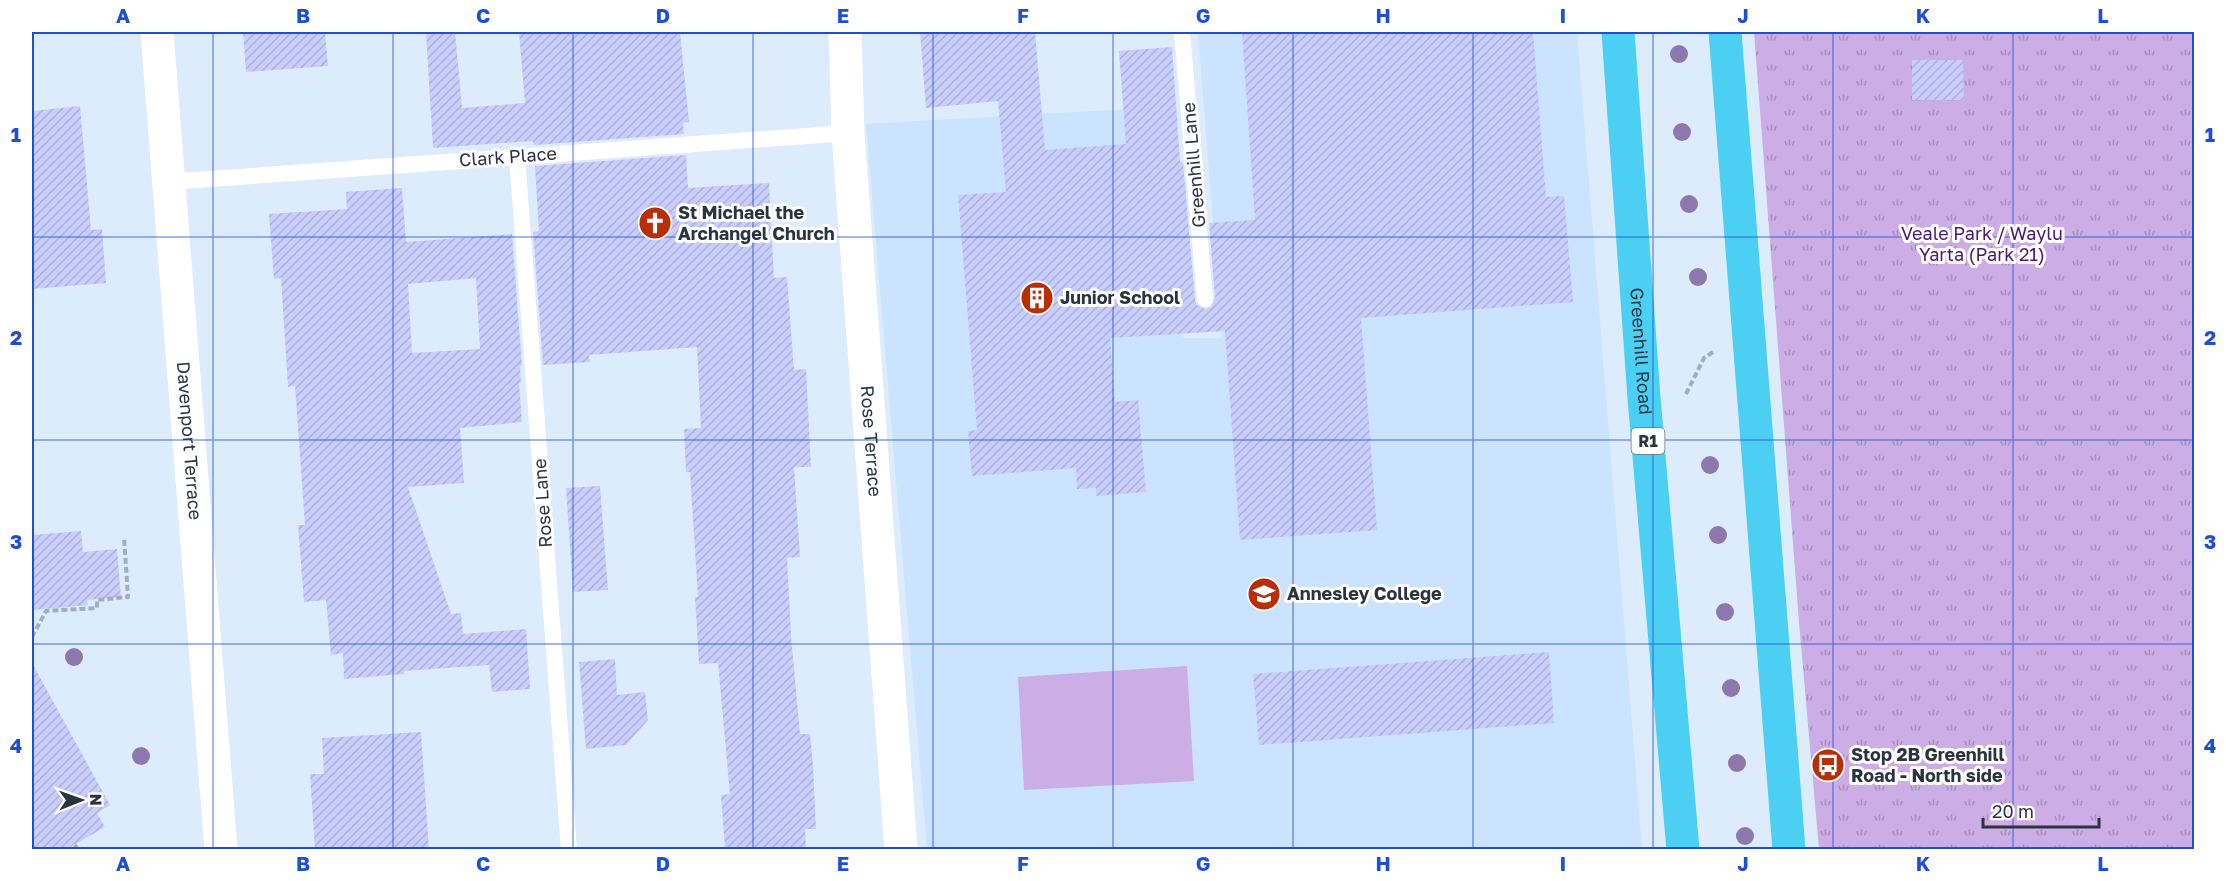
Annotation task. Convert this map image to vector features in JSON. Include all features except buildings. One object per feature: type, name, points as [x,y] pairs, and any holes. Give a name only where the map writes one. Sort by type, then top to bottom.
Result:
[{"type":"highway","name":"Greenhill Road","points":[[1618,32],[1644,398],[1683,849]]},
{"type":"highway","points":[[1725,32],[1790,849]]},
{"type":"street","name":"Davenport Terrace","points":[[157,32],[221,849]]},
{"type":"street","name":"Rose Terrace","points":[[845,32],[848,133],[901,849]]},
{"type":"lane","name":"Greenhill Lane","points":[[1182,32],[1205,299]]},
{"type":"lane","name":"Clark Place","points":[[168,182],[848,133]]},
{"type":"lane","name":"Rose Lane","points":[[517,157],[569,849]]},
{"type":"path","points":[[1686,394],[1704,358],[1714,352]]},
{"type":"path","points":[[32,637],[46,611],[97,608],[97,600],[129,597],[124,537]]},
{"type":"shaded area","name":"Annesley College","points":[[1198,32],[1577,32],[1642,849],[927,849],[866,124],[1161,107],[1183,338],[1222,338]]},
{"type":"green space","name":"Veale Park / Waylu Yarta (Park 21)","points":[[1754,32],[2194,32],[2194,849],[1819,849],[1799,622]]},
{"type":"green space","points":[[1187,666],[1194,781],[1024,790],[1018,677]]},
{"type":"place","name":"St Michael the Archangel Church","points":[[655,223]]},
{"type":"place","name":"Junior School","points":[[1037,298]]},
{"type":"place","name":"Annesley College","points":[[1264,594]]},
{"type":"place","name":"Stop 2B Greenhill Road - North side","points":[[1828,765]]}]
